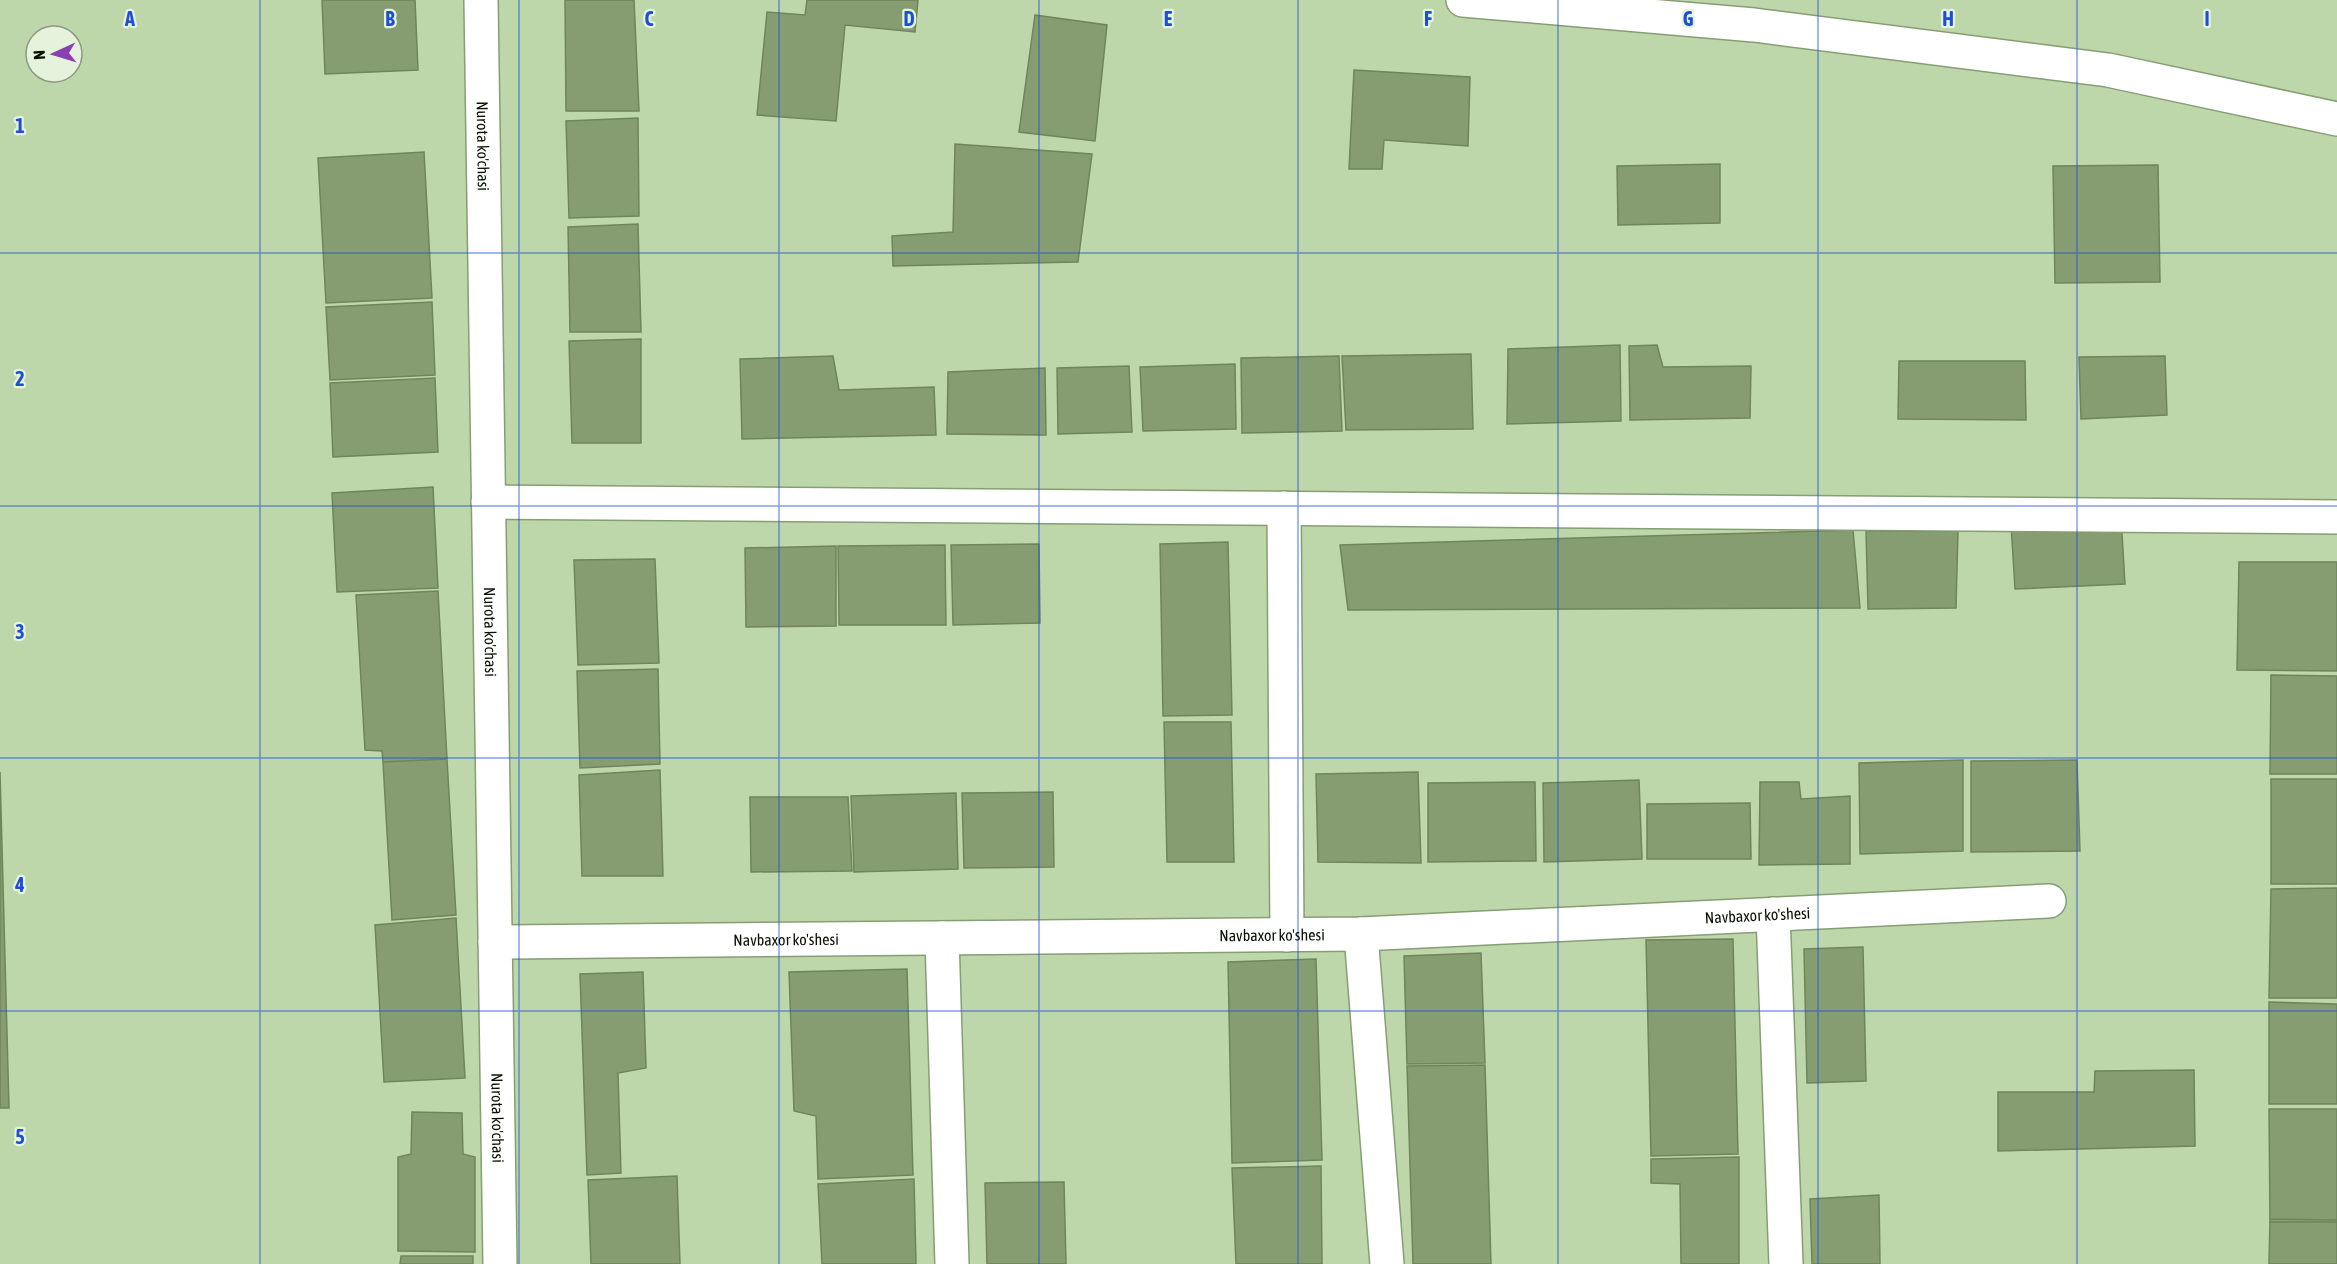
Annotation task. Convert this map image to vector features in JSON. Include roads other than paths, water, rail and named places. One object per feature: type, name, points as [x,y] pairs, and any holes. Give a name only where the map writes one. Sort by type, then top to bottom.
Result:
[{"type":"street","name":"Nurota ko'chasi","points":[[481,0],[500,1264]]},
{"type":"street","points":[[1463,0],[1754,25],[2108,70],[2337,119]]},
{"type":"street","points":[[488,502],[2337,517]]},
{"type":"street","points":[[1284,508],[1287,935]]},
{"type":"street","name":"Navbaxor ko'shesi","points":[[495,942],[1361,934],[2049,901]]},
{"type":"street","points":[[1773,914],[1786,1264]]},
{"type":"street","points":[[1361,934],[1387,1264]]},
{"type":"street","points":[[942,938],[952,1264]]}]
